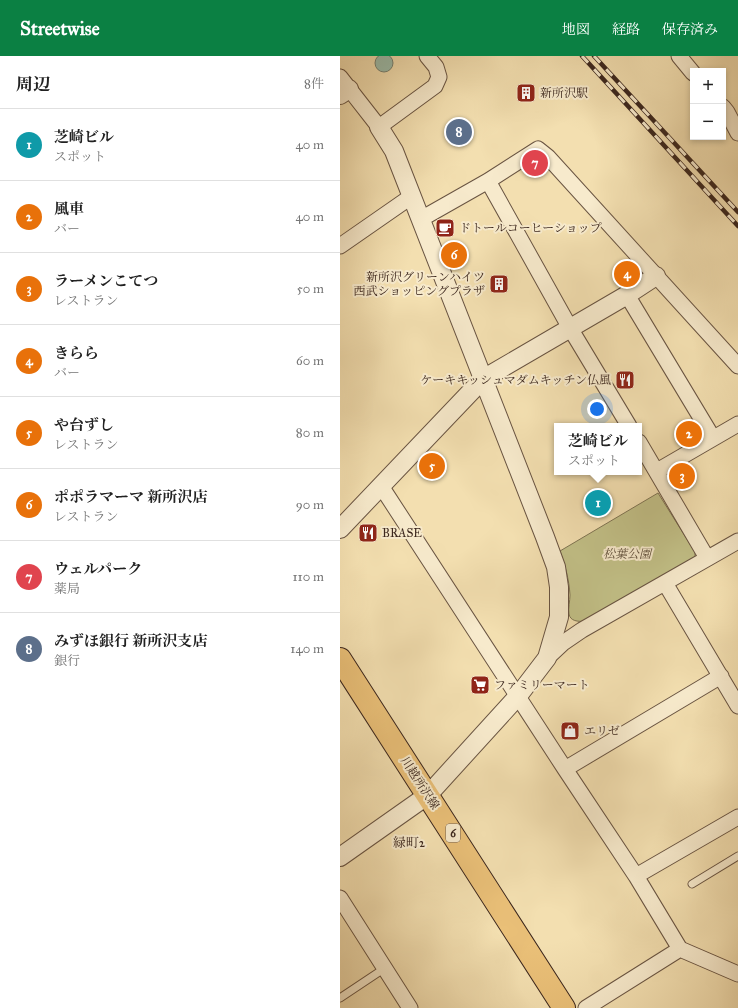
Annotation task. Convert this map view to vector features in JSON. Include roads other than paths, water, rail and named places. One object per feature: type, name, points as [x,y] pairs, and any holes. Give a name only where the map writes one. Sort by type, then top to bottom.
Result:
[{"type":"main road","name":"川越所沢線","points":[[340,659],[564,1008]]},
{"type":"street","points":[[379,127],[435,86],[439,77],[436,67],[427,56]]},
{"type":"street","points":[[679,56],[690,69]]},
{"type":"street","points":[[343,87],[379,127],[394,151],[545,537],[558,576],[559,617],[547,658]]},
{"type":"street","points":[[726,111],[738,132]]},
{"type":"street","points":[[421,219],[488,181],[538,149],[548,157],[646,263],[656,276],[738,366]]},
{"type":"street","points":[[488,181],[570,328],[627,423]]},
{"type":"street","points":[[340,246],[412,196]]},
{"type":"street","points":[[340,529],[483,379],[628,295],[656,276]]},
{"type":"street","points":[[628,295],[713,438]]},
{"type":"street","points":[[656,471],[738,424]]},
{"type":"street","points":[[642,447],[707,558]]},
{"type":"street","points":[[381,486],[565,770],[636,876],[680,949],[738,974]]},
{"type":"street","points":[[340,857],[428,795],[518,696],[547,658],[563,643],[582,630],[738,541]]},
{"type":"street","points":[[665,583],[738,706]]},
{"type":"street","points":[[565,770],[721,676]]},
{"type":"street","points":[[636,876],[738,817]]},
{"type":"street","points":[[340,898],[410,1008]]},
{"type":"street","points":[[586,1008],[680,949]]},
{"type":"lane","points":[[692,884],[738,856]]},
{"type":"lane","points":[[340,998],[385,968]]},
{"type":"railway","points":[[582,56],[738,226]]},
{"type":"railway","points":[[594,56],[738,212]]},
{"type":"place","name":"新所沢駅","points":[[526,93]]},
{"type":"place","name":"みずほ銀行 新所沢支店","points":[[459,132]]},
{"type":"place","name":"ウェルパーク","points":[[535,163]]},
{"type":"place","name":"ドトールコーヒーショップ","points":[[445,228]]},
{"type":"place","name":"ポポラマーマ 新所沢店","points":[[454,255]]},
{"type":"place","name":"きらら","points":[[627,274]]},
{"type":"place","name":"新所沢グリーンハイツ 西武ショッピングプラザ","points":[[499,284]]},
{"type":"place","name":"ケーキキッシュマダムキッチン仏風","points":[[625,380]]},
{"type":"place","name":"風車","points":[[689,434]]},
{"type":"place","name":"や台ずし","points":[[432,466]]},
{"type":"place","name":"ラーメンこてつ","points":[[682,476]]},
{"type":"place","name":"芝崎ビル","points":[[598,503]]},
{"type":"place","name":"BRASE","points":[[368,533]]},
{"type":"place","name":"ファミリーマート","points":[[480,685]]},
{"type":"place","name":"エリゼ","points":[[570,731]]},
{"type":"district","name":"緑町2","points":[[409,842]]},
{"type":"park label","name":"松葉公園","points":[[627,554]]}]
